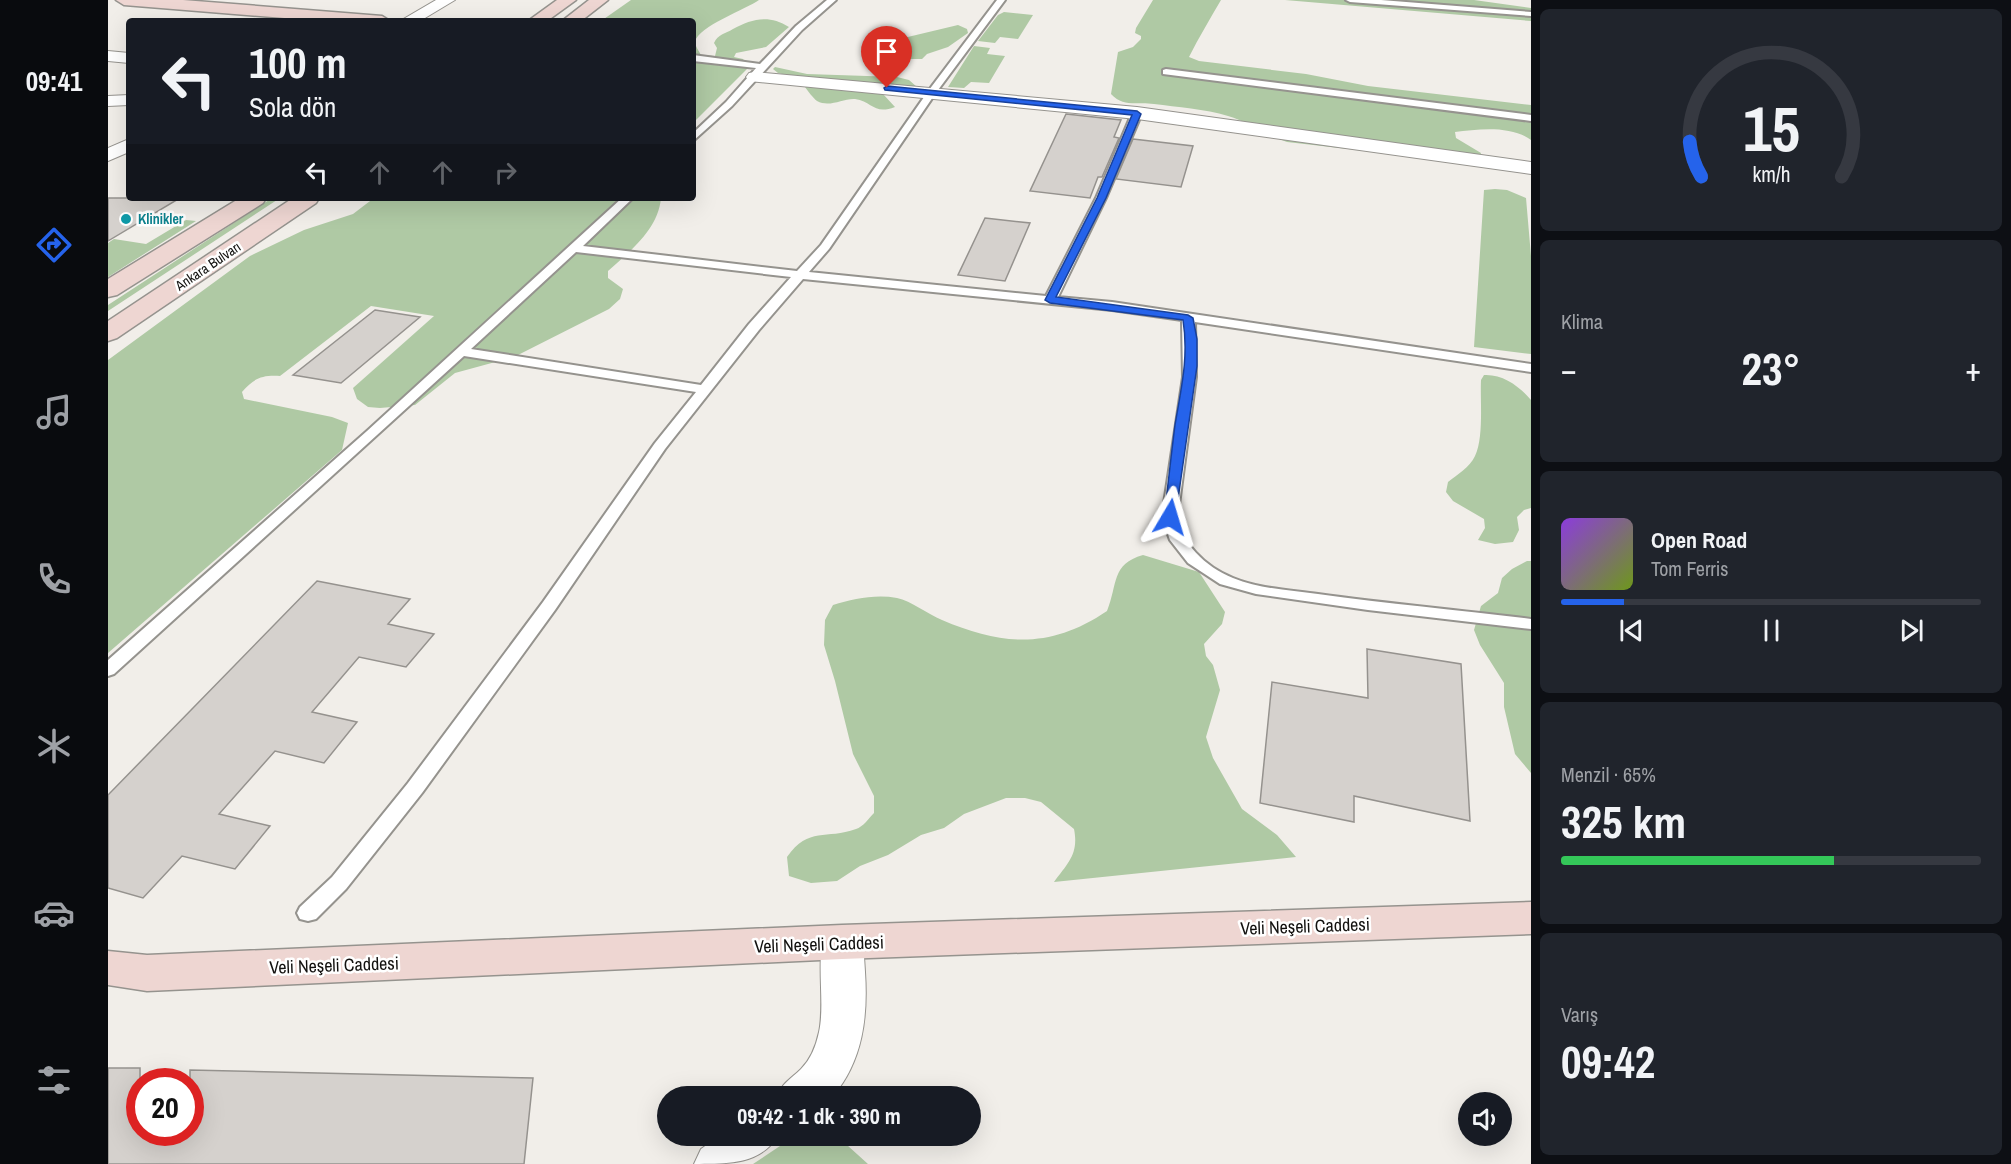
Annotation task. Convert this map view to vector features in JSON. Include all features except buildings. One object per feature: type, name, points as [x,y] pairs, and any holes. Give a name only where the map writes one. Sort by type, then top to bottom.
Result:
[{"type":"street","points":[[124,0],[345,18]]},
{"type":"street","points":[[414,18],[447,0]]},
{"type":"street","points":[[541,18],[568,0]]},
{"type":"street","points":[[574,18],[600,0]]},
{"type":"street","points":[[108,56],[126,58]]},
{"type":"street","points":[[758,72],[1137,114],[1531,168]]},
{"type":"street","points":[[108,101],[126,100]]},
{"type":"street","points":[[108,134],[126,134]]},
{"type":"street","points":[[108,155],[126,146]]},
{"type":"street","points":[[108,290],[250,201]]},
{"type":"street","name":"Ankara Bulvarı","points":[[108,333],[304,201]]},
{"type":"street","name":"Veli Neşeli Caddesi","points":[[108,968],[147,973],[842,942],[1531,918]]},
{"type":"street","points":[[812,1086],[822,1078],[836,1052],[846,1007],[842,942]]},
{"type":"street","points":[[718,1164],[742,1146]]},
{"type":"lane","points":[[696,135],[799,28],[832,0]]},
{"type":"lane","points":[[308,914],[339,883],[415,788],[704,389],[831,237],[932,92],[1001,0]]},
{"type":"lane","points":[[1350,0],[1531,14]]},
{"type":"lane","points":[[696,58],[746,63],[758,72]]},
{"type":"lane","points":[[1166,72],[1531,118]]},
{"type":"lane","points":[[1050,300],[1101,198],[1137,114]]},
{"type":"lane","points":[[108,670],[463,352],[625,201]]},
{"type":"lane","points":[[574,248],[801,275],[1050,300],[1531,368]]},
{"type":"lane","points":[[1188,318],[1192,339],[1192,366],[1181,426],[1170,517],[1180,544],[1198,564],[1236,584],[1263,590],[1344,603],[1531,624]]},
{"type":"lane","points":[[463,352],[704,389]]},
{"type":"green space","points":[[631,0],[759,0],[713,24],[696,40],[696,18],[605,18]]},
{"type":"green space","points":[[1153,0],[1221,0],[1189,57],[1199,61],[1306,74],[1368,86],[1531,105],[1531,114],[1165,69],[1162,73],[1531,121],[1531,140],[1523,135],[1504,130],[1484,129],[1455,132],[1456,138],[1481,153],[1479,164],[1287,142],[1219,114],[1181,107],[1121,101],[1111,94],[1118,52],[1133,47],[1141,39],[1141,36],[1135,33],[1136,28]]},
{"type":"green space","points":[[1285,0],[1474,0],[1531,8],[1531,21]]},
{"type":"green space","points":[[1004,12],[1033,15],[1018,39],[1000,37],[995,43],[978,41],[998,15]]},
{"type":"green space","points":[[767,19],[789,27],[766,47],[736,53],[734,57],[743,59],[749,67],[696,120],[696,46],[701,55],[715,56],[717,48],[714,43],[718,38],[747,23]]},
{"type":"green space","points":[[958,25],[967,29],[968,33],[948,47],[927,54],[922,59],[904,59],[901,54],[905,45],[891,41]]},
{"type":"green space","points":[[974,46],[990,48],[987,54],[1005,56],[989,83],[971,82],[964,88],[948,87]]},
{"type":"green space","points":[[775,67],[807,74],[897,77],[909,80],[917,87],[883,94],[895,107],[888,109],[878,109],[855,99],[827,104],[815,100],[805,87],[806,80],[778,73],[773,69]]},
{"type":"green space","points":[[1484,190],[1507,190],[1526,198],[1531,256],[1531,354],[1474,347]]},
{"type":"green space","points":[[267,201],[275,201],[108,311],[108,305]]},
{"type":"green space","points":[[370,201],[660,201],[659,210],[649,230],[634,248],[608,271],[608,278],[623,289],[620,299],[609,309],[514,357],[455,373],[415,405],[368,407],[357,399],[353,388],[434,316],[371,306],[280,376],[263,377],[250,383],[242,392],[244,399],[332,417],[348,423],[342,450],[108,653],[108,360],[250,256],[304,230],[353,214]]},
{"type":"green space","points":[[186,220],[196,221],[108,277],[108,243],[114,239],[146,244]]},
{"type":"green space","points":[[1484,375],[1491,375],[1510,382],[1531,400],[1531,508],[1524,510],[1517,517],[1519,530],[1513,542],[1495,544],[1478,540],[1485,528],[1484,519],[1453,501],[1446,492],[1448,482],[1470,464],[1478,448],[1481,429],[1481,380]]},
{"type":"green space","points":[[1143,555],[1199,572],[1225,612],[1222,624],[1204,644],[1206,656],[1213,665],[1220,690],[1206,737],[1213,758],[1242,809],[1277,835],[1296,857],[1054,882],[1074,852],[1074,829],[1041,802],[1025,798],[1006,798],[964,814],[944,828],[921,835],[888,855],[860,866],[837,881],[811,883],[789,876],[787,857],[803,841],[811,837],[859,828],[874,813],[874,796],[853,754],[824,645],[825,620],[833,605],[864,598],[897,598],[942,620],[986,635],[1026,640],[1046,637],[1066,632],[1107,611],[1120,570],[1125,564]]},
{"type":"green space","points":[[1531,561],[1531,773],[1515,754],[1504,707],[1504,683],[1480,645],[1474,630],[1481,606],[1498,593],[1502,578],[1512,569]]},
{"type":"green space","points":[[780,1146],[848,1146],[868,1164],[753,1164]]},
{"type":"place","name":"Klinikler","points":[[126,219]]},
{"type":"route","points":[[887,88],[1137,114],[1101,198],[1050,300],[1112,306],[1188,318],[1192,339],[1192,366],[1181,426],[1170,517]]}]
